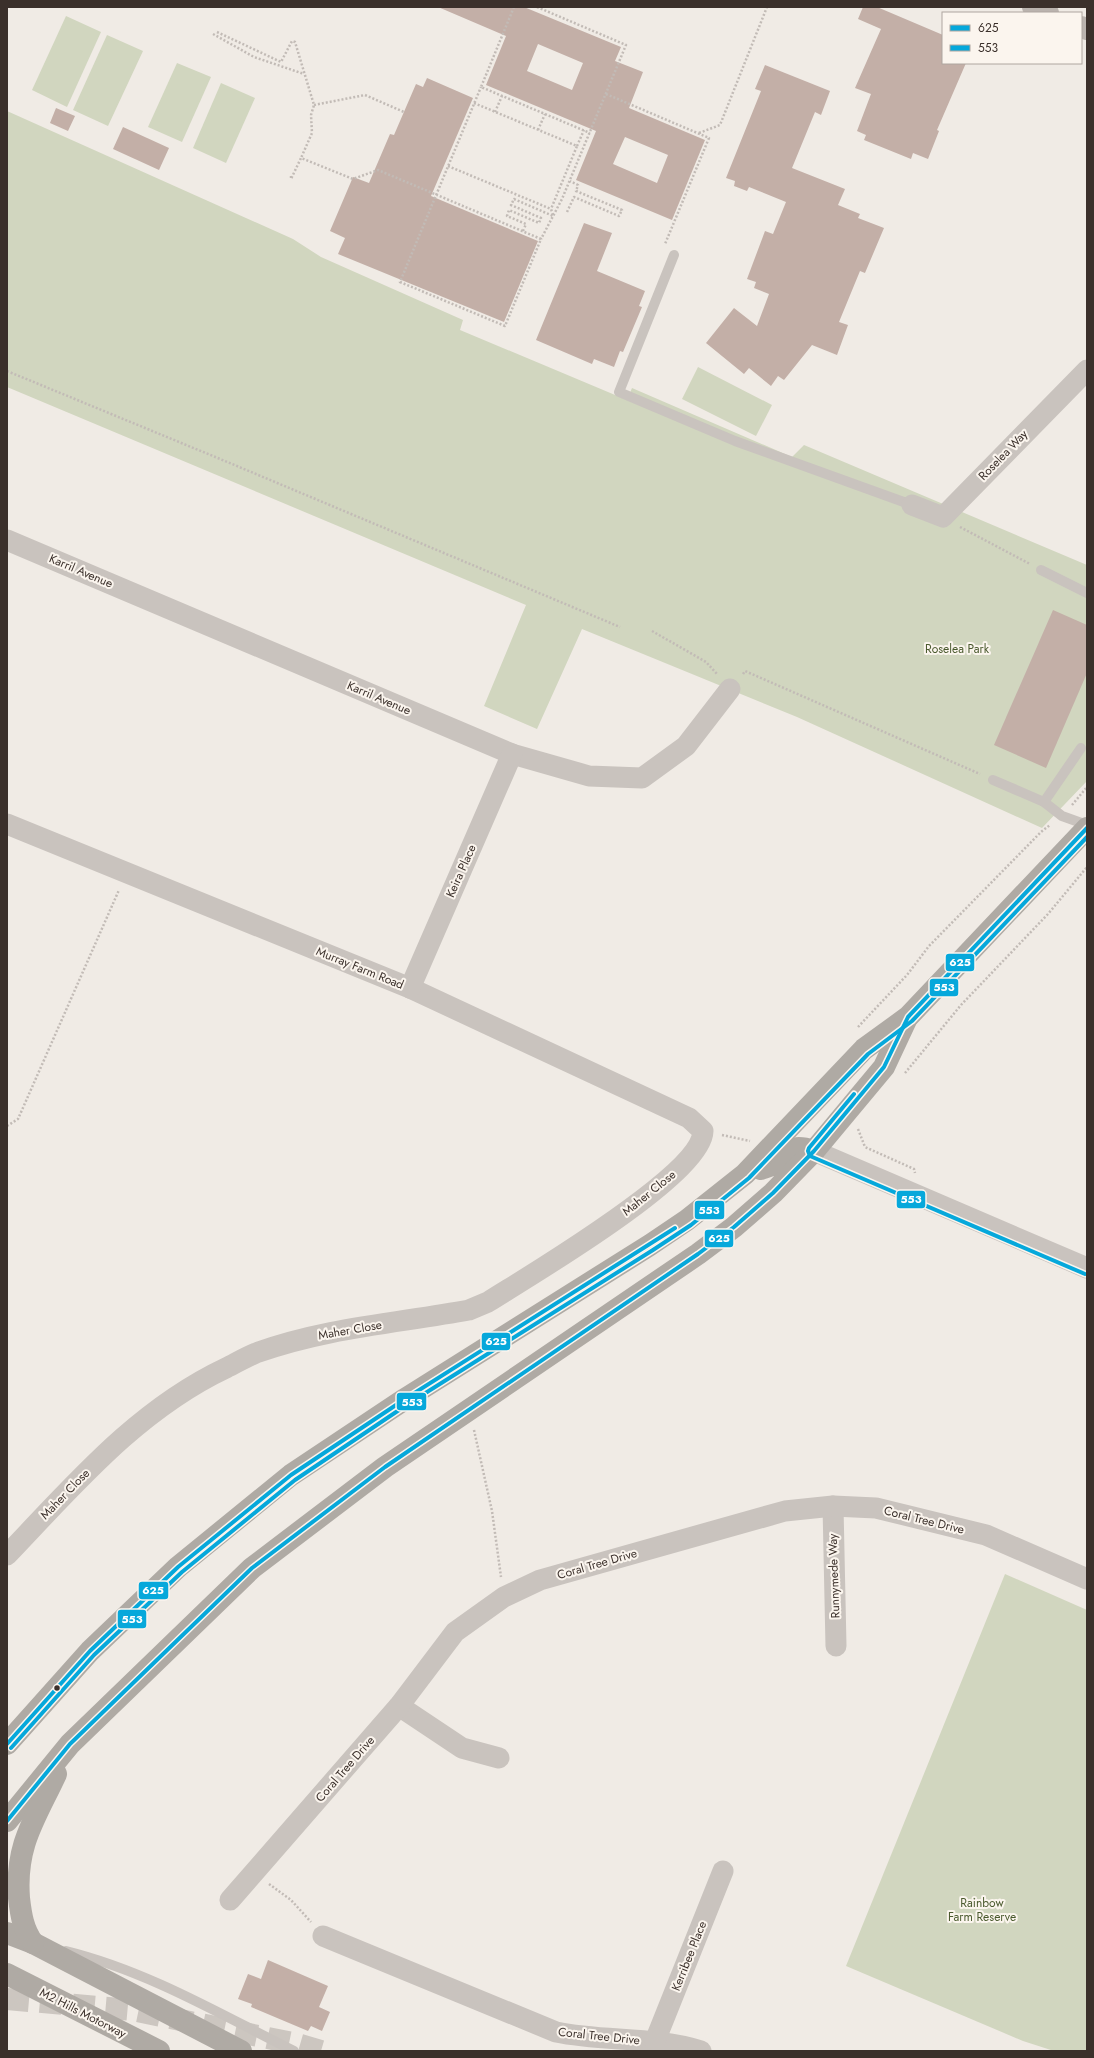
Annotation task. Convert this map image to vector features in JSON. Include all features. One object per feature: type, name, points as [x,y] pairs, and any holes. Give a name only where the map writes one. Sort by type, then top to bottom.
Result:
[{"type":"highway","points":[[7,1744],[90,1651],[162,1582],[215,1536],[291,1475],[405,1399],[650,1245],[687,1220],[744,1174],[864,1049],[908,1017],[1087,828]]},
{"type":"highway","points":[[7,1821],[70,1744],[252,1568],[386,1467],[698,1254],[734,1227],[773,1193],[814,1152],[884,1066],[908,1017]]},
{"type":"highway","points":[[744,1174],[774,1164],[793,1148],[803,1148],[814,1152]]},
{"type":"highway","points":[[33,1943],[27,1934],[21,1915],[18,1883],[21,1850],[26,1836],[70,1744]]},
{"type":"highway","points":[[7,1933],[33,1943],[241,2051]]},
{"type":"highway","name":"M2 Hills Motorway","points":[[7,1974],[159,2051]]},
{"type":"street","points":[[1034,7],[1046,12]]},
{"type":"street","name":"Roselea Way","points":[[943,517],[1087,370]]},
{"type":"street","points":[[912,505],[943,517]]},
{"type":"street","name":"Karril Avenue","points":[[7,540],[512,754],[589,776],[642,778],[686,746],[730,689]]},
{"type":"street","name":"Keira Place","points":[[410,988],[512,754]]},
{"type":"street","name":"Murray Farm Road","points":[[7,824],[126,874],[410,988],[688,1118],[697,1124],[703,1131]]},
{"type":"street","name":"Maher Close","points":[[7,1555],[103,1455],[143,1419],[200,1380],[255,1353],[330,1332],[469,1310],[488,1302],[607,1226],[660,1185],[696,1150],[702,1142],[703,1131]]},
{"type":"street","points":[[814,1152],[1087,1268]]},
{"type":"street","name":"Coral Tree Drive","points":[[230,1900],[399,1706],[455,1632],[504,1597],[540,1580],[778,1513],[833,1506],[876,1508],[986,1535],[1087,1579]]},
{"type":"street","name":"Runnymede Way","points":[[833,1506],[836,1646]]},
{"type":"street","points":[[399,1706],[462,1748],[499,1758]]},
{"type":"street","name":"Kerribee Place","points":[[655,2041],[723,1871]]},
{"type":"street","name":"Coral Tree Drive","points":[[323,1936],[556,2032],[572,2036],[680,2044],[701,2051]]},
{"type":"lane","points":[[674,255],[619,392],[735,441],[912,505]]},
{"type":"lane","points":[[1041,570],[1087,593]]},
{"type":"lane","points":[[1044,802],[1081,748]]},
{"type":"lane","points":[[993,780],[1044,802],[1062,816],[1087,825]]},
{"type":"lane","points":[[33,1943],[98,1959],[178,1992],[294,2051]]},
{"type":"path","points":[[514,7],[400,282],[505,326],[541,239],[570,182],[626,44],[537,7]]},
{"type":"path","points":[[699,133],[720,125],[767,7]]},
{"type":"path","points":[[217,32],[281,62],[292,41],[295,42],[314,105],[311,115],[312,133],[291,179],[291,176]]},
{"type":"path","points":[[213,34],[254,57],[304,74]]},
{"type":"path","points":[[481,87],[590,133]]},
{"type":"path","points":[[606,94],[709,138],[662,250],[674,255]]},
{"type":"path","points":[[314,105],[365,95],[404,112]]},
{"type":"path","points":[[495,112],[502,96]]},
{"type":"path","points":[[474,103],[577,146]]},
{"type":"path","points":[[538,130],[545,114]]},
{"type":"path","points":[[553,216],[551,209],[584,130]]},
{"type":"path","points":[[301,158],[352,179],[378,170],[541,239]]},
{"type":"path","points":[[448,166],[551,209]]},
{"type":"path","points":[[568,212],[574,197],[619,216],[622,210],[576,191],[578,185],[570,182]]},
{"type":"path","points":[[523,231],[526,224],[507,216],[509,210],[539,223],[542,218],[511,205],[514,199],[553,216]]},
{"type":"path","points":[[7,371],[620,627]]},
{"type":"path","points":[[943,517],[1041,570]]},
{"type":"path","points":[[652,632],[706,662],[730,689],[745,671],[993,780]]},
{"type":"path","points":[[853,1032],[907,975],[929,946],[1040,832],[1062,816],[1087,788]]},
{"type":"path","points":[[902,1076],[961,1005],[1048,914],[1087,867]]},
{"type":"path","points":[[7,1126],[18,1119],[126,874]]},
{"type":"path","points":[[863,1123],[858,1129],[865,1147],[914,1169],[920,1197]]},
{"type":"path","points":[[703,1131],[756,1142]]},
{"type":"path","points":[[474,1430],[492,1511],[504,1597]]},
{"type":"path","points":[[254,1872],[291,1900],[323,1936]]},
{"type":"green space","points":[[66,16],[101,32],[67,107],[32,90]]},
{"type":"green space","points":[[107,35],[143,51],[108,126],[73,110]]},
{"type":"green space","points":[[177,63],[211,77],[182,142],[148,127]]},
{"type":"green space","points":[[221,83],[255,98],[226,163],[193,148]]},
{"type":"green space","name":"Roselea Park","points":[[7,111],[293,239],[321,257],[463,320],[460,330],[627,400],[632,388],[792,457],[804,445],[1087,565],[1087,781],[1042,828],[797,717],[582,629],[537,729],[484,706],[526,605],[7,387]]},
{"type":"green space","points":[[698,367],[772,405],[756,436],[682,399]]},
{"type":"green space","name":"Rainbow Farm Reserve","points":[[1005,1574],[1087,1610],[1087,2051],[1054,2051],[1023,2041],[846,1966]]},
{"type":"building","points":[[438,7],[524,7],[621,47],[615,61],[643,72],[629,108],[705,140],[672,220],[576,180],[596,131],[486,85],[506,36]],"holes":[[[538,44],[583,63],[572,90],[527,71]],[[625,137],[668,155],[657,183],[613,164]]]},
{"type":"building","points":[[863,7],[877,7],[942,35],[942,64],[966,64],[937,130],[939,131],[928,159],[913,153],[911,159],[864,140],[866,135],[857,131],[871,94],[855,88],[881,29],[858,19]]},
{"type":"building","points":[[765,65],[830,91],[821,115],[815,112],[792,168],[845,189],[838,205],[860,214],[858,218],[884,228],[865,273],[860,271],[839,322],[848,325],[837,355],[812,345],[784,380],[778,376],[771,386],[749,368],[744,374],[706,343],[734,308],[757,326],[769,294],[754,288],[756,282],[747,279],[765,231],[773,234],[786,202],[749,187],[747,191],[734,186],[735,181],[726,178],[761,91],[755,89]]},
{"type":"building","points":[[427,78],[473,98],[431,196],[538,241],[504,322],[338,254],[345,238],[330,231],[353,177],[369,183],[390,134],[394,135],[416,84],[423,87]]},
{"type":"building","points":[[56,108],[75,116],[68,131],[50,123]]},
{"type":"building","points":[[123,127],[169,148],[159,170],[113,149]]},
{"type":"building","points":[[584,223],[612,233],[597,271],[645,291],[639,306],[642,307],[623,352],[620,351],[614,367],[594,359],[592,364],[536,340]]},
{"type":"building","points":[[1053,610],[1087,625],[1087,673],[1046,768],[994,745]]},
{"type":"building","points":[[268,1960],[328,1986],[319,2007],[330,2012],[322,2031],[311,2026],[308,2031],[251,2007],[252,2004],[238,1999],[248,1974],[261,1979]]},
{"type":"tunnel","points":[[7,1999],[132,2010],[297,2044],[321,2051]]},
{"type":"transit line","name":"625","points":[[7,1821],[70,1744],[252,1568],[385,1467],[698,1254],[734,1227],[773,1193],[814,1151],[884,1067],[908,1017],[1087,828]]},
{"type":"transit line","name":"553","points":[[11,1748],[94,1655],[182,1572],[295,1480],[408,1404],[691,1225],[749,1178],[868,1054],[912,1021],[1087,837]]},
{"type":"transit line","name":"553","points":[[854,1094],[809,1148],[808,1151],[810,1156],[1085,1274]]},
{"type":"transit line","name":"625","points":[[7,1744],[90,1651],[178,1567],[291,1475],[405,1399],[675,1228]]}]
